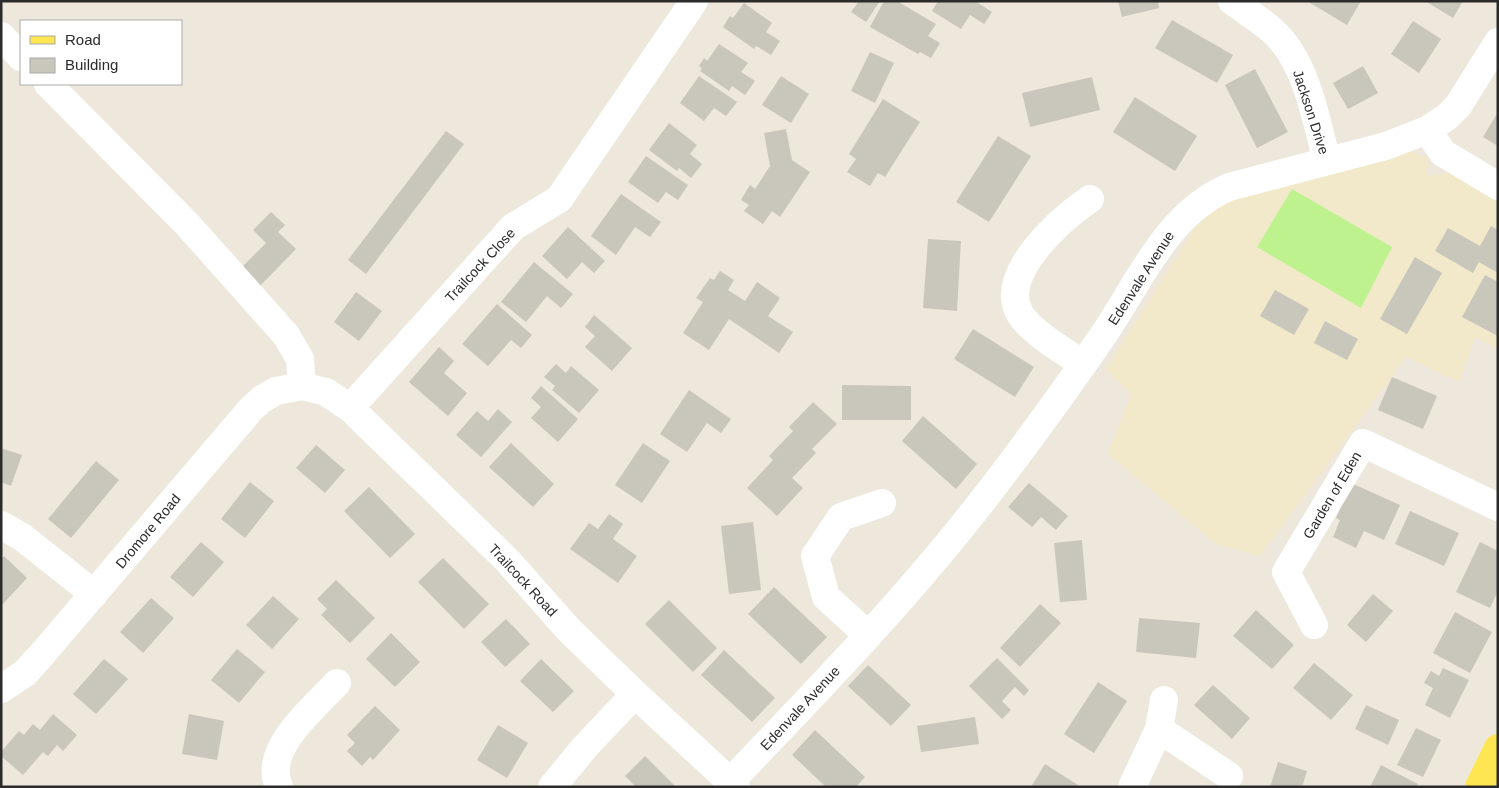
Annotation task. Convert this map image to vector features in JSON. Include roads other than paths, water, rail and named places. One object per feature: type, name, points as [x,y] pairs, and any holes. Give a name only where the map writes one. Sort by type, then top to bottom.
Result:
[{"type":"main road","points":[[1479,787],[1498,748]]},
{"type":"street","name":"Trailcock Close","points":[[350,408],[513,227],[559,199],[694,1]]},
{"type":"street","name":"Jackson Drive","points":[[1232,1],[1268,27],[1285,43],[1306,88],[1327,161]]},
{"type":"street","points":[[1,36],[20,56]]},
{"type":"street","name":"Edenvale Avenue","points":[[734,784],[915,583],[960,528],[1083,364],[1171,231],[1193,207],[1229,187],[1386,146],[1427,130],[1447,117],[1458,106],[1498,42]]},
{"type":"street","points":[[49,85],[187,224],[286,335],[300,358],[302,386]]},
{"type":"street","points":[[1427,130],[1443,153],[1498,186]]},
{"type":"street","points":[[1083,364],[1024,320],[1014,299],[1015,286],[1025,264],[1055,228],[1073,211],[1090,199]]},
{"type":"street","name":"Trailcock Road","points":[[302,386],[326,392],[350,408],[507,560],[569,630],[635,694],[734,784]]},
{"type":"street","name":"Dromore Road","points":[[1,689],[25,673],[256,404],[283,388],[302,386]]},
{"type":"street","name":"Garden of Eden","points":[[1314,625],[1286,572],[1363,443],[1498,507]]},
{"type":"street","points":[[868,635],[826,597],[815,556],[841,517],[882,503]]},
{"type":"street","points":[[1,525],[22,536],[94,594]]},
{"type":"street","points":[[279,787],[275,766],[282,745],[337,683]]},
{"type":"street","points":[[552,787],[585,747],[635,694]]},
{"type":"street","points":[[1132,787],[1159,729],[1164,700]]},
{"type":"street","points":[[1159,729],[1228,776]]}]
